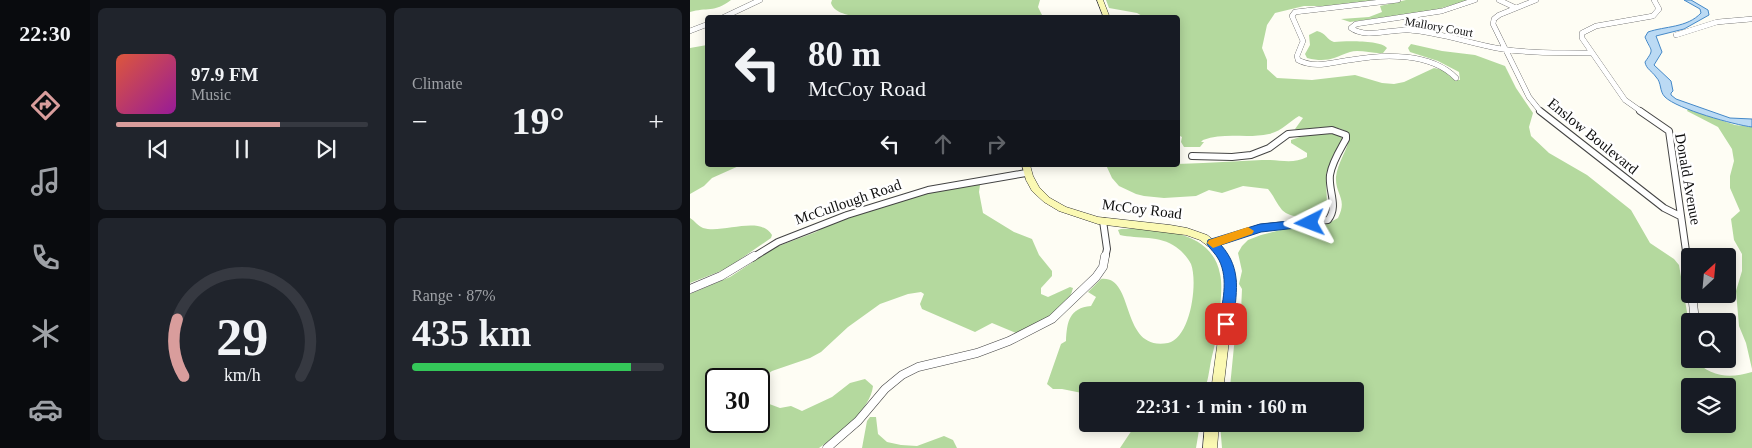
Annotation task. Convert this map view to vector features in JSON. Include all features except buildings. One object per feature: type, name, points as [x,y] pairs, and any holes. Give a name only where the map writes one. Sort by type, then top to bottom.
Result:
[{"type":"street","points":[[728,15],[760,0]]},
{"type":"street","points":[[1100,0],[1106,15]]},
{"type":"street","points":[[1398,0],[1295,12],[1292,16],[1302,41],[1297,56],[1298,60],[1312,65],[1365,58],[1418,60],[1433,62],[1446,67],[1456,78]]},
{"type":"street","name":"Mallory Court","points":[[1475,0],[1448,10],[1356,24],[1351,28],[1355,32],[1362,34],[1391,30],[1416,31],[1504,49]]},
{"type":"street","points":[[1499,0],[1516,8]]},
{"type":"street","name":"Enslow Boulevard","points":[[1536,0],[1499,15],[1493,21],[1493,27],[1529,97],[1543,114],[1664,208],[1680,216]]},
{"type":"street","name":"Donald Avenue","points":[[1654,0],[1659,9],[1653,16],[1596,26],[1584,31],[1582,38],[1625,100],[1669,131],[1685,248]]},
{"type":"street","points":[[1676,35],[1720,21],[1752,19]]},
{"type":"street","points":[[690,31],[705,25]]},
{"type":"street","points":[[1504,49],[1592,53]]},
{"type":"street","points":[[1192,156],[1232,157],[1251,155],[1269,148],[1288,134],[1332,130],[1346,136],[1330,176],[1334,208],[1328,220],[1267,227],[1248,231],[1212,244]]},
{"type":"street","name":"McCoy Road","points":[[1026,169],[1034,186],[1053,204],[1068,211],[1103,221],[1180,229],[1201,236],[1212,244],[1227,264],[1231,280],[1218,382]]},
{"type":"street","name":"McCullough Road","points":[[690,289],[721,276],[778,242],[846,215],[928,190],[1026,169]]},
{"type":"street","points":[[827,448],[858,421],[885,389],[902,375],[918,367],[977,353],[1009,341],[1052,318],[1096,277],[1103,267],[1106,249],[1103,221]]},
{"type":"street","points":[[1210,448],[1211,432]]},
{"type":"green space","points":[[690,0],[731,0],[720,7],[690,12]]},
{"type":"green space","points":[[832,0],[1040,0],[1038,7],[1042,15],[848,15],[835,9],[831,3]]},
{"type":"green space","points":[[1106,0],[1377,0],[1326,6],[1304,6],[1275,13],[1267,25],[1262,48],[1267,60],[1267,69],[1277,78],[1312,80],[1355,75],[1382,83],[1394,84],[1404,82],[1434,68],[1443,70],[1453,79],[1460,80],[1459,72],[1438,61],[1410,52],[1408,48],[1411,44],[1442,51],[1475,55],[1505,66],[1516,88],[1533,113],[1529,127],[1531,136],[1549,153],[1587,175],[1631,210],[1650,243],[1674,259],[1679,265],[1681,303],[1685,303],[1687,313],[1681,313],[1681,368],[1704,368],[1714,373],[1728,376],[1752,372],[1752,448],[1222,448],[1221,432],[1364,432],[1364,382],[1230,382],[1234,346],[1241,311],[1242,289],[1239,284],[1242,271],[1238,253],[1248,240],[1261,235],[1288,228],[1325,225],[1338,218],[1342,206],[1336,177],[1348,143],[1348,136],[1345,131],[1337,128],[1295,129],[1303,118],[1299,116],[1274,133],[1252,136],[1220,136],[1203,140],[1201,142],[1204,142],[1200,147],[1184,147],[1181,142],[1182,137],[1180,136],[1180,15],[1140,15],[1109,8]]},
{"type":"green space","points":[[1406,0],[1469,0],[1435,10],[1350,22],[1341,19],[1369,17],[1382,12],[1380,6]]},
{"type":"green space","points":[[1317,31],[1334,42],[1370,42],[1387,48],[1383,53],[1354,51],[1325,60],[1307,58],[1305,54],[1310,45],[1309,35]]},
{"type":"green space","points":[[705,45],[705,167],[737,167],[712,178],[704,186],[690,194],[690,48]]},
{"type":"green space","points":[[1688,109],[1735,125],[1752,127],[1752,369],[1746,343],[1739,326],[1736,291],[1742,271],[1742,254],[1734,240],[1731,219],[1740,211],[1730,188],[1730,176],[1734,161],[1732,149],[1718,127],[1687,111]]},
{"type":"green space","points":[[1330,132],[1340,135],[1343,140],[1331,160],[1326,175],[1327,207],[1317,213],[1305,216],[1292,216],[1282,210],[1268,189],[1243,186],[1222,193],[1209,190],[1196,196],[1164,198],[1144,196],[1119,186],[1112,178],[1107,167],[1180,167],[1180,164],[1262,160],[1296,161],[1307,157],[1307,153],[1291,143],[1291,140],[1309,134]]},
{"type":"green space","points":[[980,185],[979,192],[983,213],[1014,232],[1032,239],[1039,255],[1052,271],[1052,276],[1041,288],[1041,294],[1048,297],[1070,287],[1073,288],[1065,304],[1041,322],[1016,333],[992,323],[975,332],[922,309],[920,304],[924,294],[921,292],[908,294],[880,304],[848,327],[821,352],[810,358],[770,372],[770,368],[705,368],[705,433],[770,433],[770,404],[780,408],[791,406],[802,411],[832,397],[850,383],[865,379],[873,386],[871,395],[860,413],[819,448],[690,448],[690,294],[730,277],[776,247],[816,232],[827,225],[924,194]]},
{"type":"green space","points":[[690,218],[703,228],[721,229],[759,226],[766,229],[772,235],[771,238],[726,269],[690,283]]},
{"type":"green space","points":[[1151,229],[1181,235],[1195,240],[1206,248],[1215,259],[1221,279],[1221,303],[1217,336],[1206,382],[1079,382],[1079,392],[1053,389],[1047,384],[1061,344],[1066,341],[1067,328],[1071,317],[1078,310],[1091,306],[1096,297],[1088,292],[1101,279],[1112,281],[1119,289],[1134,326],[1142,336],[1152,343],[1168,343],[1176,339],[1187,321],[1191,308],[1194,283],[1191,264],[1185,255],[1170,243],[1156,239],[1120,235],[1118,230]]},
{"type":"green space","points":[[870,417],[876,417],[878,434],[887,442],[917,446],[944,436],[953,440],[957,448],[862,448],[867,421]]},
{"type":"green space","points":[[1131,432],[1199,432],[1196,448],[1120,448]]},
{"type":"water","points":[[1684,0],[1691,0],[1708,10],[1709,15],[1684,29],[1656,36],[1662,52],[1654,65],[1671,81],[1673,91],[1671,95],[1676,99],[1730,118],[1752,119],[1752,127],[1707,116],[1671,102],[1663,95],[1658,79],[1647,66],[1645,62],[1651,52],[1645,37],[1648,32],[1683,24],[1701,13],[1700,9]]},
{"type":"slow traffic","points":[[1213,243],[1248,231]]},
{"type":"route","points":[[1226,324],[1231,280],[1230,273],[1223,256],[1212,244],[1260,228],[1310,223]]}]
